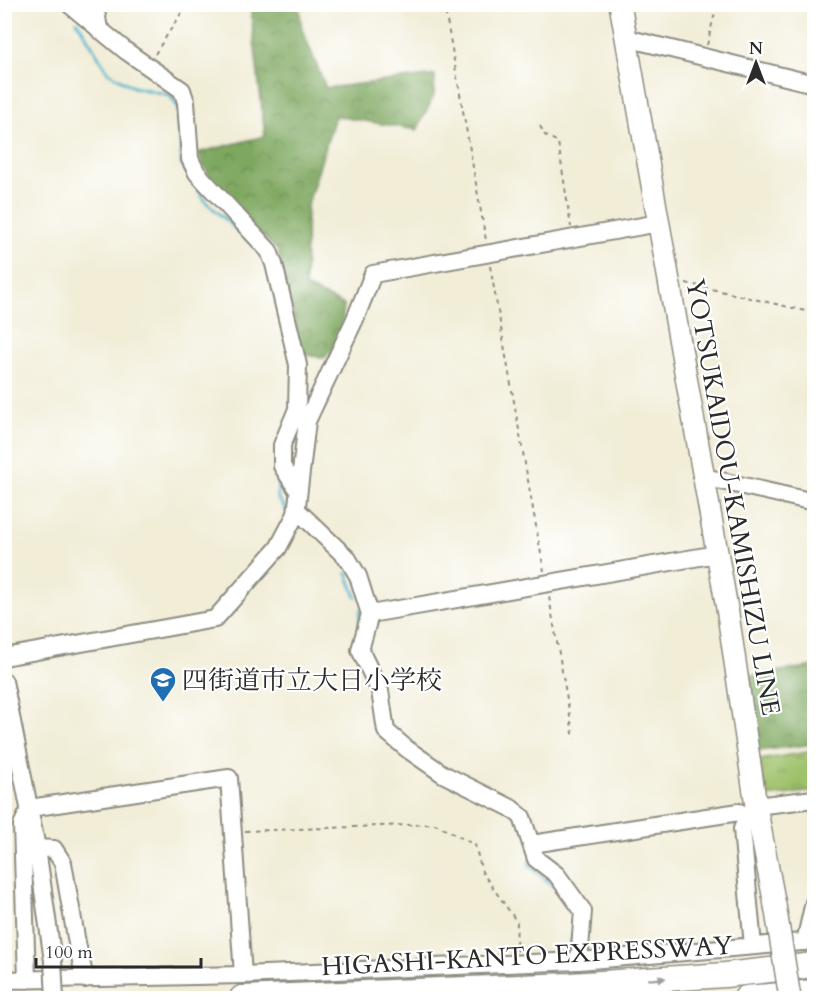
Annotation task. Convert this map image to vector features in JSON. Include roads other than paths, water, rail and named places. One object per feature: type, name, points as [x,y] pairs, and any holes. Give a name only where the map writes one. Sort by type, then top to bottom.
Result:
[{"type":"highway","name":"HIGASHI-KANTO EXPRESSWAY","points":[[242,999],[570,985],[725,975],[814,965]]},
{"type":"highway","points":[[746,999],[814,992]]},
{"type":"main road","name":"YOTSUKAIDOU-KAMISHIZU LINE","points":[[620,4],[735,654],[754,812],[775,905],[790,999]]},
{"type":"street","points":[[69,4],[147,67],[182,90],[186,102],[190,159],[197,172],[269,251],[298,365],[297,409],[282,445],[282,466],[298,490]]},
{"type":"street","points":[[95,4],[99,30]]},
{"type":"street","points":[[626,38],[814,84]]},
{"type":"street","points":[[4,657],[215,619],[278,548],[294,516],[307,421],[355,319],[373,274],[658,223]]},
{"type":"street","points":[[704,477],[814,502]]},
{"type":"street","points":[[294,516],[348,559],[358,576],[370,614],[360,650],[380,691],[386,731],[443,774],[510,808],[522,817],[536,859],[557,875],[583,910],[579,962]]},
{"type":"street","points":[[370,614],[717,554]]},
{"type":"street","points":[[4,681],[37,848],[56,999]]},
{"type":"street","points":[[30,808],[229,778],[243,975]]},
{"type":"street","points":[[532,844],[739,812],[754,812],[814,799]]},
{"type":"street","points":[[27,980],[22,825],[30,808]]},
{"type":"street","points":[[753,946],[742,829],[754,812]]},
{"type":"street","points":[[37,848],[54,849],[63,863],[85,979]]},
{"type":"street","points":[[4,980],[243,975],[579,962],[810,941],[814,902]]},
{"type":"waterway","points":[[77,21],[108,72],[133,87],[170,95],[178,108],[182,165],[206,202],[249,241]]},
{"type":"waterway","points":[[254,246],[267,266]]},
{"type":"waterway","points":[[277,469],[278,499],[289,513]]},
{"type":"waterway","points":[[347,573],[356,597]]},
{"type":"waterway","points":[[359,626],[361,609]]},
{"type":"waterway","points":[[529,862],[531,867],[558,890]]},
{"type":"waterway","points":[[567,956],[574,932]]},
{"type":"place","name":"四街道市立大日小学校","points":[[163,703]]}]
